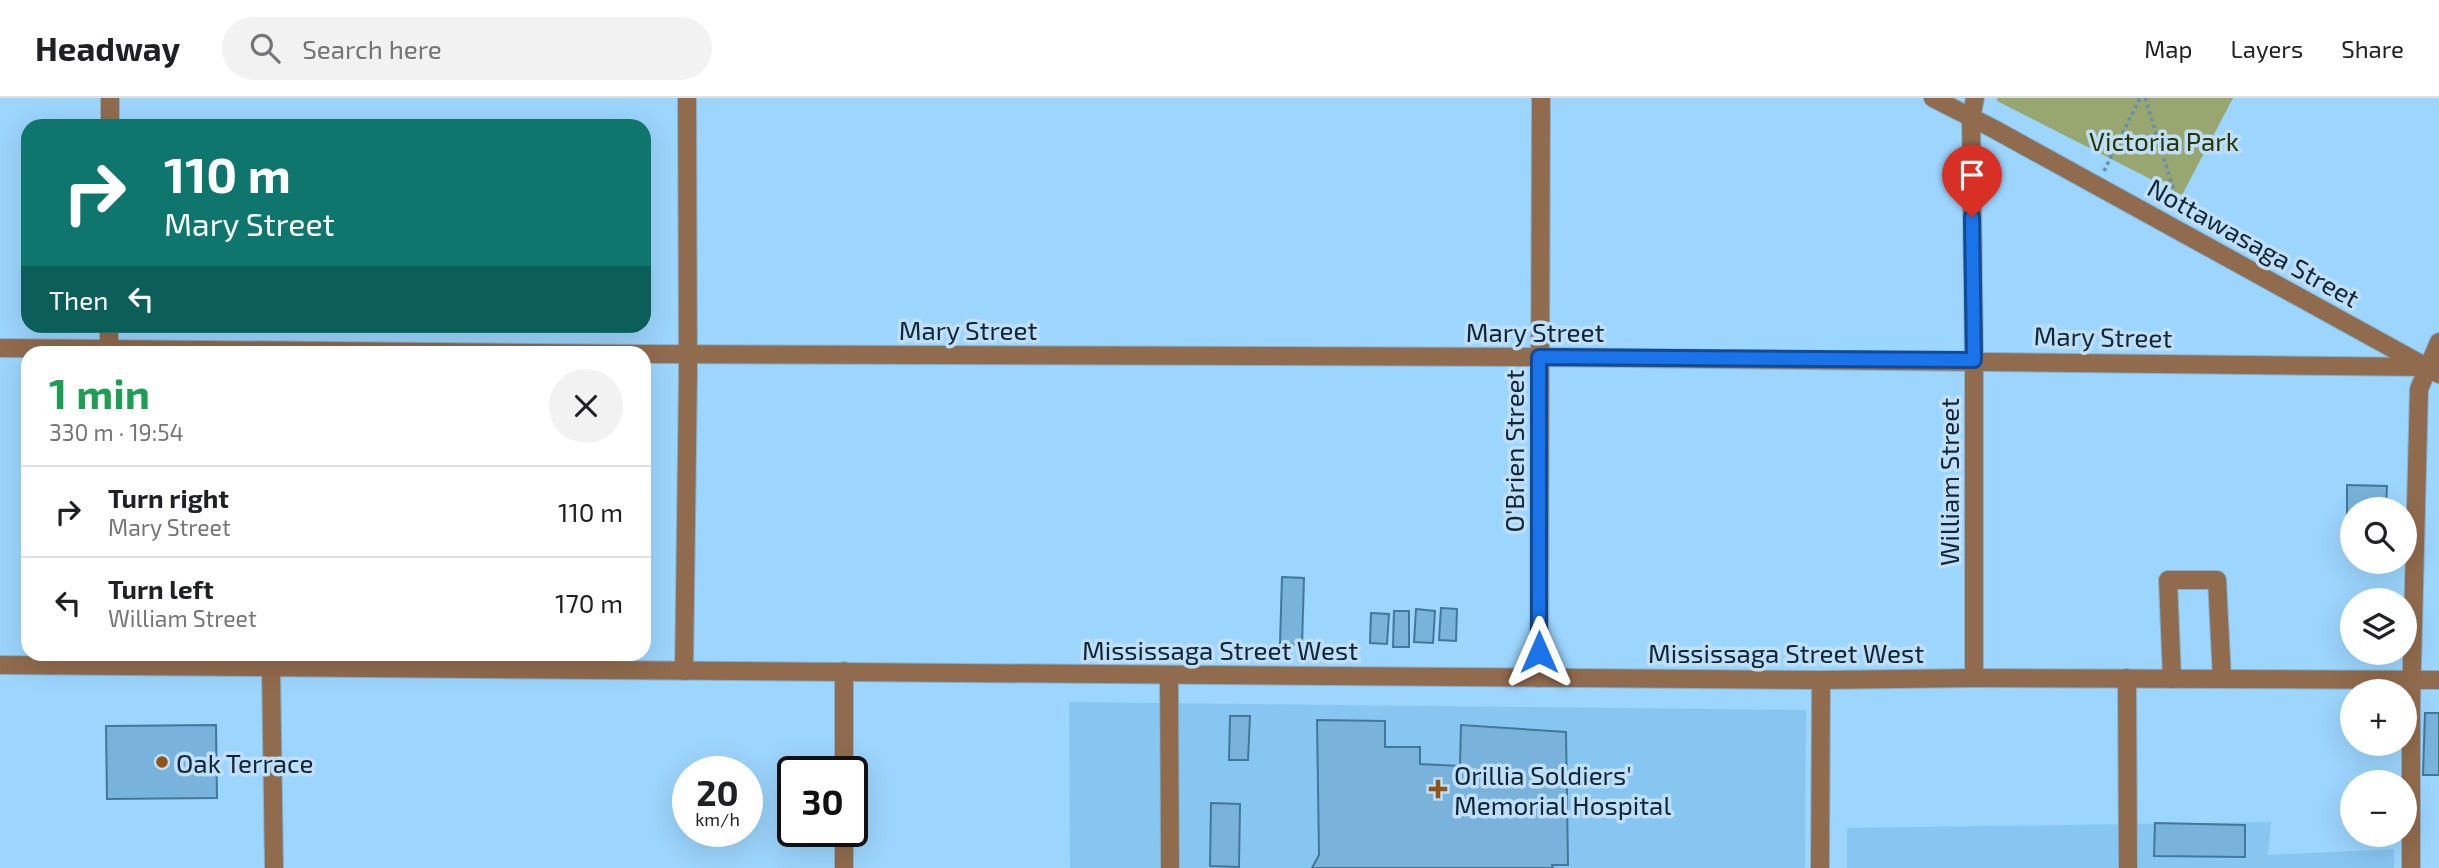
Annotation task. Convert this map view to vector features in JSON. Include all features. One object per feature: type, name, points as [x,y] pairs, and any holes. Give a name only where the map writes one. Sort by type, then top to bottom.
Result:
[{"type":"street","points":[[110,98],[110,119]]},
{"type":"street","points":[[684,671],[687,556],[687,98]]},
{"type":"street","name":"O'Brien Street","points":[[1539,678],[1541,98]]},
{"type":"street","name":"Nottawasaga Street","points":[[1933,98],[2433,370]]},
{"type":"street","name":"William Street","points":[[1974,678],[1971,118],[1975,98]]},
{"type":"street","points":[[2412,679],[2419,389],[2433,370],[2439,342]]},
{"type":"street","name":"Mary Street","points":[[0,348],[21,349]]},
{"type":"street","name":"Mary Street","points":[[651,354],[1974,360],[2433,370]]},
{"type":"street","points":[[2172,679],[2168,580],[2217,580],[2222,679]]},
{"type":"street","name":"Mississaga Street West","points":[[0,665],[86,661]]},
{"type":"street","name":"Mississaga Street West","points":[[125,661],[271,669],[1821,680],[2340,680]]},
{"type":"street","points":[[271,669],[274,868]]},
{"type":"street","points":[[844,671],[844,756]]},
{"type":"street","points":[[1169,675],[1170,868]]},
{"type":"street","points":[[2127,678],[2128,868]]},
{"type":"street","points":[[1820,868],[1821,680]]},
{"type":"street","name":"Mississaga Street West","points":[[2417,680],[2439,681]]},
{"type":"street","points":[[2411,868],[2412,756]]},
{"type":"street","points":[[844,847],[844,868]]},
{"type":"path","points":[[2096,185],[2142,98]]},
{"type":"path","points":[[2142,98],[2187,236]]},
{"type":"shaded area","name":"Orillia Soldiers' Memorial Hospital","points":[[1069,702],[1806,710],[1805,868],[1070,868]]},
{"type":"shaded area","points":[[2271,822],[2268,855],[2394,849],[2394,868],[1847,868],[1847,828]]},
{"type":"green space","name":"Victoria Park","points":[[1997,98],[2233,98],[2182,195],[1997,101]]},
{"type":"building","points":[[2347,485],[2387,486],[2387,497],[2347,497]]},
{"type":"building","points":[[1282,577],[1304,578],[1302,645],[1280,644]]},
{"type":"building","points":[[1441,608],[1457,609],[1456,641],[1439,640]]},
{"type":"building","points":[[1416,609],[1435,611],[1433,643],[1414,642]]},
{"type":"building","points":[[1394,611],[1409,611],[1409,647],[1393,647]]},
{"type":"building","points":[[1371,613],[1389,614],[1387,644],[1370,643]]},
{"type":"building","points":[[2425,713],[2439,713],[2439,775],[2423,775]]},
{"type":"building","points":[[1230,716],[1250,716],[1248,760],[1229,760]]},
{"type":"building","points":[[1317,720],[1385,721],[1385,747],[1420,747],[1420,764],[1460,766],[1461,725],[1566,732],[1568,865],[1552,865],[1553,868],[1312,868],[1319,855]]},
{"type":"building","name":"Oak Terrace","points":[[216,725],[217,798],[107,799],[106,726]]},
{"type":"building","points":[[1211,803],[1240,804],[1239,867],[1210,866]]},
{"type":"building","points":[[2155,823],[2245,825],[2245,857],[2154,856]]},
{"type":"place","name":"Oak Terrace","points":[[162,762]]},
{"type":"place","name":"Orillia Soldiers' Memorial Hospital","points":[[1438,789]]},
{"type":"route","points":[[1539,652],[1539,357],[1974,360],[1972,217]]}]
